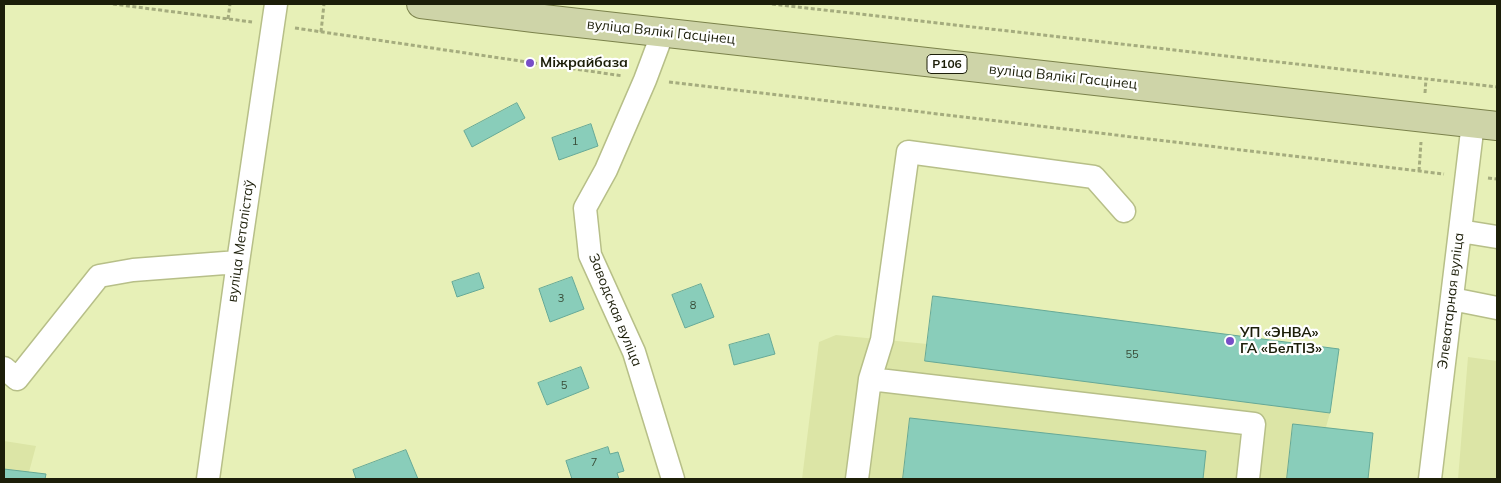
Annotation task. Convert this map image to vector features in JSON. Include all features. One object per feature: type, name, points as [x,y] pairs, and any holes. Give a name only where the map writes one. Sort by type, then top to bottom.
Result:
[{"type":"main road","name":"вуліца Вялікі Гасцінец","points":[[421,4],[1485,124]]},
{"type":"street","name":"вуліца Металістаў","points":[[208,479],[275,14]]},
{"type":"street","name":"Заводская вуліца","points":[[663,32],[645,80],[606,170],[585,208],[590,254],[634,352],[672,479]]},
{"type":"street","name":"Элеватарная вуліца","points":[[1430,479],[1460,231],[1485,124]]},
{"type":"street","points":[[857,479],[870,379],[882,340],[908,152],[1094,177],[1124,211]]},
{"type":"street","points":[[1460,231],[1497,237]]},
{"type":"street","points":[[4,368],[17,379],[99,276],[133,270],[238,262]]},
{"type":"street","points":[[1452,300],[1497,308]]},
{"type":"street","points":[[870,379],[1254,424],[1248,479]]},
{"type":"path","points":[[113,4],[228,19],[275,14],[321,32],[645,80],[1419,171]]},
{"type":"path","points":[[228,19],[230,4]]},
{"type":"path","points":[[321,32],[324,4]]},
{"type":"path","points":[[772,4],[1497,87]]},
{"type":"shaded area","name":"УП «ЭНВА» ГА «БелТІЗ»","points":[[933,296],[1339,349],[1330,413],[1326,427],[1373,433],[1368,479],[802,479],[819,342],[836,335],[927,344]]},
{"type":"shaded area","points":[[1468,357],[1497,361],[1497,479],[1458,479]]},
{"type":"shaded area","points":[[4,441],[36,446],[29,472],[46,474],[45,479],[4,479]]},
{"type":"building","points":[[517,103],[525,118],[472,147],[464,131]]},
{"type":"building","points":[[591,124],[598,146],[559,160],[552,138]]},
{"type":"building","points":[[479,273],[484,288],[457,297],[452,282]]},
{"type":"building","points":[[572,277],[584,309],[550,322],[539,289]]},
{"type":"building","points":[[701,284],[714,317],[685,328],[672,295]]},
{"type":"building","points":[[933,296],[1339,349],[1330,413],[925,361]]},
{"type":"building","points":[[769,334],[775,354],[734,365],[729,345]]},
{"type":"building","points":[[581,367],[589,388],[547,405],[538,383]]},
{"type":"building","points":[[910,418],[1206,451],[1203,479],[903,479]]},
{"type":"building","points":[[1293,424],[1373,433],[1368,479],[1287,479]]},
{"type":"building","points":[[608,447],[610,454],[618,452],[624,471],[617,473],[619,479],[572,479],[566,461]]},
{"type":"building","points":[[406,450],[418,479],[356,479],[353,470]]},
{"type":"building","points":[[4,469],[46,474],[45,479],[4,479]]},
{"type":"place","name":"Міжрайбаза","points":[[530,63]]},
{"type":"place","name":"УП «ЭНВА» ГА «БелТІЗ»","points":[[1230,341]]}]
